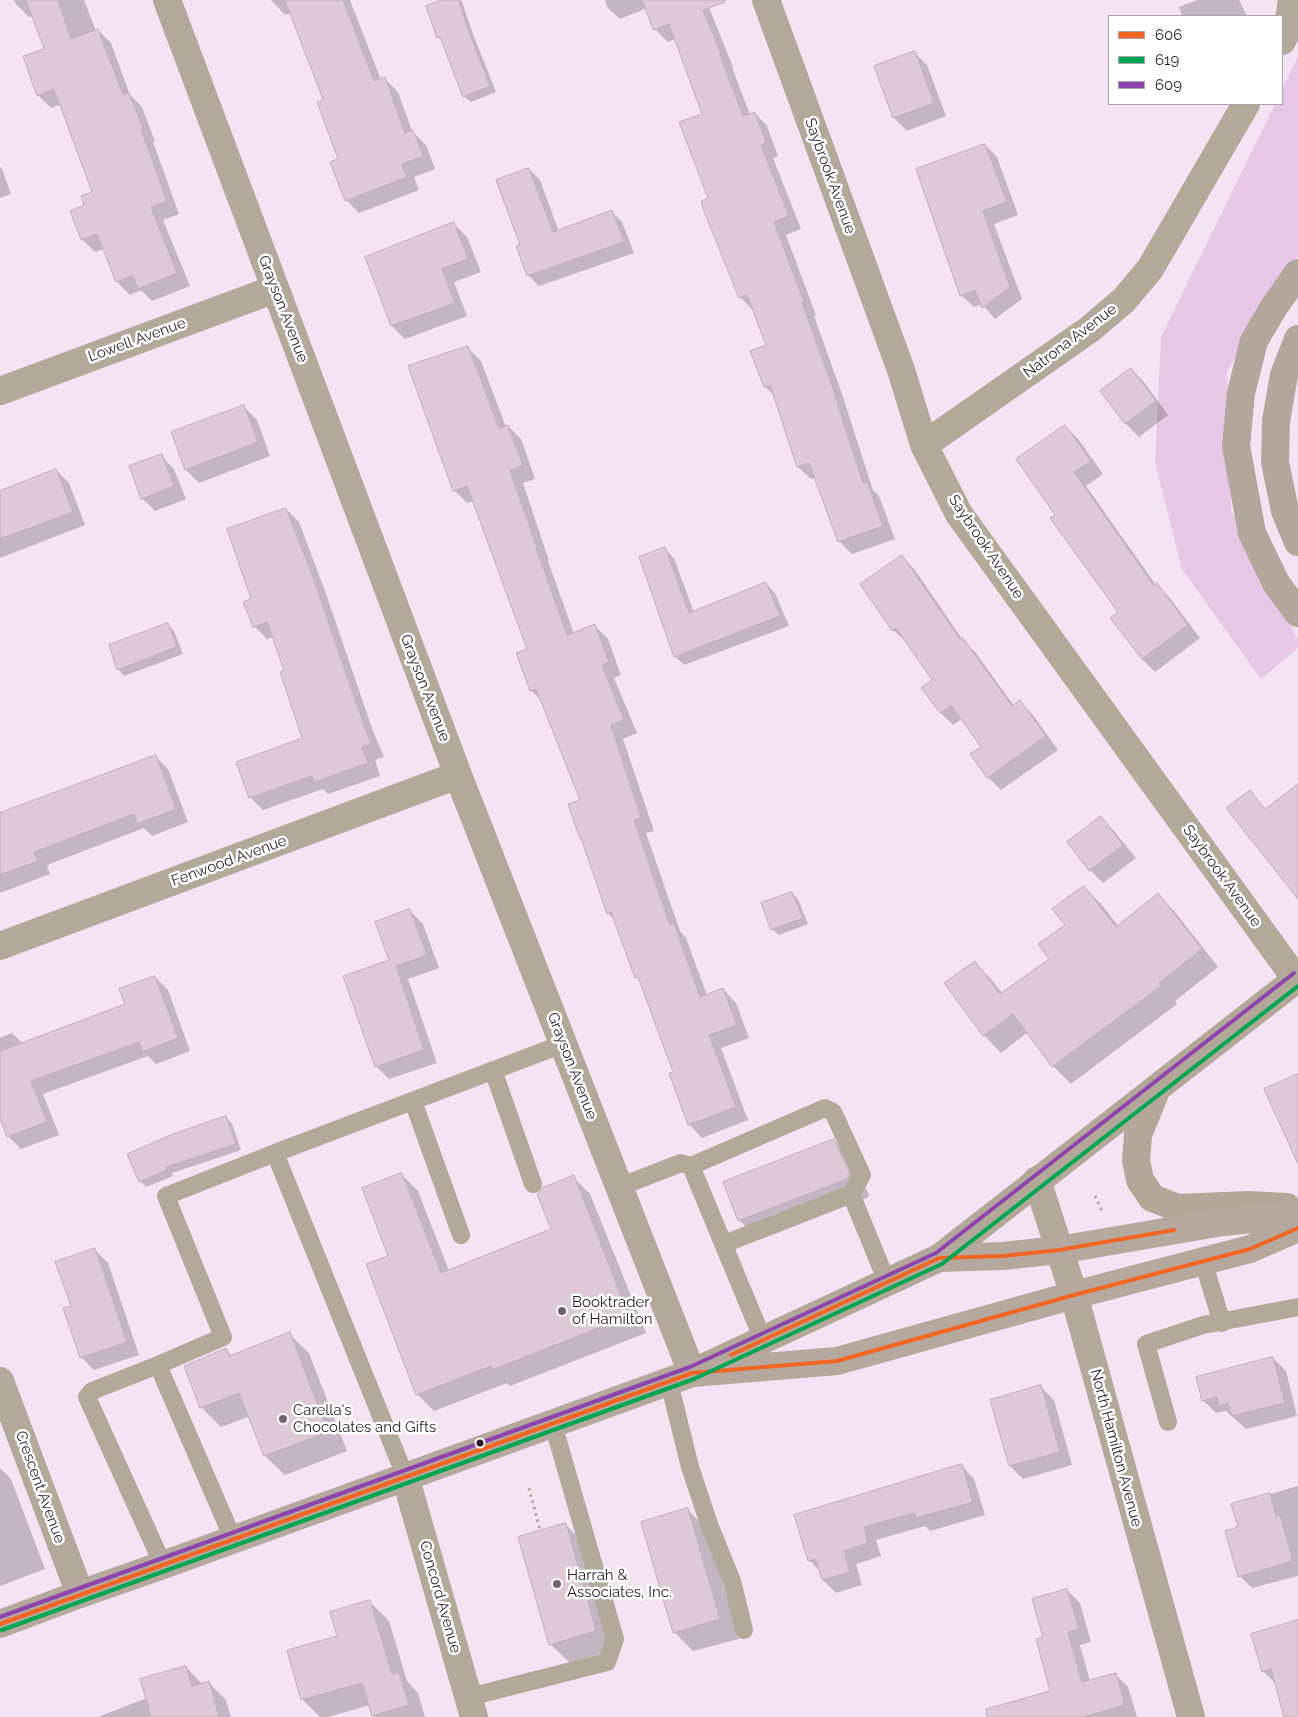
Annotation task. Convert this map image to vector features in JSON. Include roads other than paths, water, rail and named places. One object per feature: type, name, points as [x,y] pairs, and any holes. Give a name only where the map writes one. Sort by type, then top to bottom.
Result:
[{"type":"highway","points":[[1298,273],[1274,307],[1254,341],[1241,393],[1236,446],[1252,533],[1276,583],[1298,614]]},
{"type":"highway","points":[[1298,339],[1284,375],[1276,420],[1276,462],[1285,511],[1298,542]]},
{"type":"main road","points":[[0,1624],[405,1476],[681,1378],[939,1258],[1297,978]]},
{"type":"main road","points":[[1158,1087],[1138,1135],[1136,1160],[1140,1180],[1152,1198],[1178,1208],[1248,1205],[1298,1207]]},
{"type":"main road","points":[[939,1258],[1003,1256],[1059,1250],[1223,1222],[1298,1214]]},
{"type":"main road","points":[[681,1378],[837,1361],[1074,1295],[1250,1249],[1298,1228]]},
{"type":"street","name":"Grayson Avenue","points":[[167,0],[458,775],[619,1187],[681,1378]]},
{"type":"street","name":"Saybrook Avenue","points":[[766,0],[901,370],[924,445],[959,514],[1297,978]]},
{"type":"street","points":[[1283,39],[1287,31],[1292,0]]},
{"type":"street","name":"Natrona Avenue","points":[[924,445],[1090,329],[1124,300],[1150,269],[1245,105]]},
{"type":"street","name":"Lowell Avenue","points":[[0,391],[275,288]]},
{"type":"street","name":"Fenwood Avenue","points":[[0,946],[458,775]]},
{"type":"street","name":"North Hamilton Avenue","points":[[1037,1180],[1074,1295],[1191,1717]]},
{"type":"street","name":"Crescent Avenue","points":[[0,1381],[80,1594]]},
{"type":"street","name":"Concord Avenue","points":[[405,1476],[471,1707]]},
{"type":"lane","points":[[163,1565],[86,1397],[92,1391],[223,1338],[166,1196],[563,1044]]},
{"type":"lane","points":[[494,1070],[533,1184]]},
{"type":"lane","points":[[413,1101],[461,1235]]},
{"type":"lane","points":[[619,1187],[681,1163],[692,1166],[825,1108],[833,1112],[862,1175],[851,1194],[724,1244]]},
{"type":"lane","points":[[275,1153],[405,1476]]},
{"type":"lane","points":[[692,1166],[763,1340]]},
{"type":"lane","points":[[851,1194],[887,1282]]},
{"type":"lane","points":[[1203,1261],[1222,1322]]},
{"type":"lane","points":[[1168,1422],[1146,1344],[1203,1325],[1298,1307]]},
{"type":"lane","points":[[158,1365],[233,1539]]},
{"type":"lane","points":[[681,1378],[690,1467],[710,1527],[732,1581],[744,1630]]},
{"type":"lane","points":[[471,1707],[607,1662],[615,1639],[553,1424]]},
{"type":"place","name":"Booktrader of Hamilton","points":[[562,1311]]},
{"type":"place","name":"Carella's Chocolates and Gifts","points":[[283,1419]]},
{"type":"place","name":"Harrah & Associates, Inc.","points":[[557,1584]]}]
